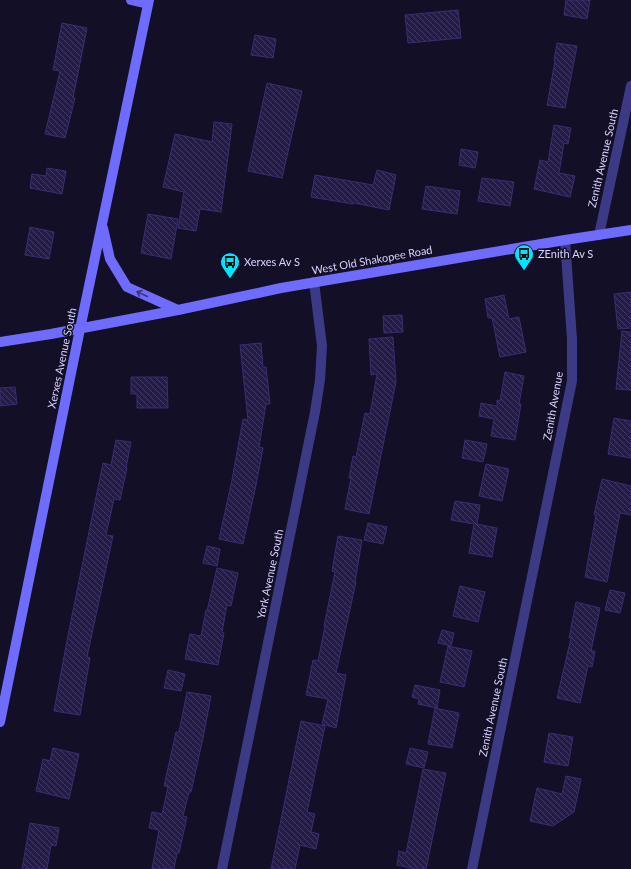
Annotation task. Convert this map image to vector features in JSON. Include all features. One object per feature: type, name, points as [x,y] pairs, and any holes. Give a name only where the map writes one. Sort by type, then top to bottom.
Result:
[{"type":"main road","points":[[131,0],[149,2]]},
{"type":"main road","name":"Xerxes Avenue South","points":[[0,722],[80,329],[149,2]]},
{"type":"main road","points":[[102,225],[110,259],[127,287],[178,310]]},
{"type":"main road","name":"West Old Shakopee Road","points":[[0,342],[80,329],[314,282],[631,230]]},
{"type":"street","name":"Zenith Avenue South","points":[[599,235],[631,86]]},
{"type":"street","name":"Zenith Avenue","points":[[538,549],[572,381],[572,340],[565,240]]},
{"type":"street","name":"York Avenue South","points":[[222,869],[315,412],[320,380],[322,346],[314,282]]},
{"type":"street","name":"Zenith Avenue South","points":[[472,869],[538,549]]},
{"type":"building","points":[[566,0],[590,0],[587,19],[564,15]]},
{"type":"building","points":[[458,10],[461,38],[408,43],[405,15]]},
{"type":"building","points":[[62,23],[87,28],[73,98],[75,98],[65,138],[45,134],[60,71],[53,70]]},
{"type":"building","points":[[255,35],[276,39],[273,58],[251,55]]},
{"type":"building","points":[[557,43],[577,46],[565,108],[547,105]]},
{"type":"building","points":[[267,83],[302,91],[282,178],[248,171]]},
{"type":"building","points":[[214,122],[232,124],[221,212],[200,209],[196,231],[178,228],[184,192],[163,187],[175,134],[212,142]]},
{"type":"building","points":[[554,125],[571,128],[568,144],[564,143],[559,173],[575,176],[570,197],[534,189],[540,160],[548,162]]},
{"type":"building","points":[[461,149],[478,152],[475,168],[459,165]]},
{"type":"building","points":[[47,168],[66,171],[62,194],[30,188],[32,174],[46,176]]},
{"type":"building","points":[[377,170],[396,175],[389,210],[311,197],[315,175],[373,185]]},
{"type":"building","points":[[482,178],[514,182],[510,206],[478,201]]},
{"type":"building","points":[[426,186],[460,191],[457,214],[422,209]]},
{"type":"building","points":[[148,214],[178,219],[171,259],[141,253]]},
{"type":"building","points":[[30,227],[54,232],[49,259],[25,255]]},
{"type":"building","points":[[631,292],[631,328],[618,329],[614,294]]},
{"type":"building","points":[[504,295],[509,319],[519,317],[526,352],[500,357],[492,318],[488,318],[485,299]]},
{"type":"building","points":[[402,315],[403,332],[384,333],[383,316]]},
{"type":"building","points":[[622,331],[631,332],[631,390],[616,389]]},
{"type":"building","points":[[393,337],[396,382],[369,514],[345,509],[351,478],[349,478],[353,456],[356,457],[365,413],[370,414],[377,374],[371,375],[369,339]]},
{"type":"building","points":[[261,343],[263,367],[266,367],[270,404],[266,404],[259,447],[263,448],[243,544],[219,539],[243,419],[248,420],[240,345]]},
{"type":"building","points":[[505,372],[524,376],[515,440],[491,436],[494,419],[479,416],[481,403],[497,406],[497,400],[500,401]]},
{"type":"building","points":[[131,377],[167,377],[168,408],[137,408],[137,394],[131,394]]},
{"type":"building","points":[[15,387],[17,404],[0,406],[0,388]]},
{"type":"building","points":[[614,418],[631,421],[631,458],[608,454]]},
{"type":"building","points":[[116,440],[131,442],[120,500],[114,499],[106,535],[113,536],[87,657],[90,658],[80,715],[54,711],[103,463],[111,465]]},
{"type":"building","points":[[465,440],[487,444],[483,462],[462,458]]},
{"type":"building","points":[[486,464],[509,469],[502,501],[479,496]]},
{"type":"building","points":[[602,479],[631,486],[631,515],[620,513],[607,582],[585,577],[596,515],[594,515]]},
{"type":"building","points":[[455,501],[480,505],[477,524],[497,528],[492,557],[469,553],[474,524],[451,520]]},
{"type":"building","points":[[368,523],[387,527],[383,544],[364,540]]},
{"type":"building","points":[[338,536],[362,540],[356,582],[336,673],[346,675],[336,728],[322,724],[328,699],[306,695],[313,660],[318,661],[335,572],[332,571]]},
{"type":"building","points":[[207,546],[220,549],[217,566],[203,563]]},
{"type":"building","points":[[217,568],[238,573],[231,606],[227,605],[218,665],[185,659],[190,634],[201,636]]},
{"type":"building","points":[[460,586],[485,592],[478,622],[453,616]]},
{"type":"building","points":[[610,590],[625,593],[620,613],[605,610]]},
{"type":"building","points":[[576,602],[600,608],[591,651],[595,651],[592,667],[588,666],[580,703],[557,698],[571,638],[569,638]]},
{"type":"building","points":[[442,630],[454,633],[451,646],[438,643]]},
{"type":"building","points":[[448,646],[472,651],[464,687],[440,682]]},
{"type":"building","points":[[168,670],[185,674],[181,691],[164,688]]},
{"type":"building","points":[[415,685],[440,690],[437,708],[418,704],[419,699],[412,697]]},
{"type":"building","points":[[187,692],[211,696],[203,738],[191,792],[189,792],[183,816],[187,817],[174,869],[152,869],[159,830],[149,828],[152,812],[162,814],[168,787],[164,786],[176,732],[179,732]]},
{"type":"building","points":[[435,708],[459,713],[452,748],[428,744]]},
{"type":"building","points":[[301,721],[325,726],[307,812],[315,814],[311,832],[319,834],[316,849],[300,845],[295,869],[271,869]]},
{"type":"building","points":[[549,733],[573,737],[568,766],[544,762]]},
{"type":"building","points":[[53,748],[79,754],[69,799],[36,791],[43,759],[50,761]]},
{"type":"building","points":[[410,748],[428,752],[424,768],[406,764]]},
{"type":"building","points":[[423,769],[446,773],[426,869],[416,869],[397,865],[399,851],[406,853]]},
{"type":"building","points":[[566,776],[581,779],[574,812],[553,826],[530,821],[537,788],[562,794]]},
{"type":"building","points":[[30,823],[59,828],[56,846],[51,845],[47,869],[22,869]]},
{"type":"place","name":"ZEnith Av S","points":[[524,271]]},
{"type":"place","name":"Xerxes Av S","points":[[230,279]]}]
